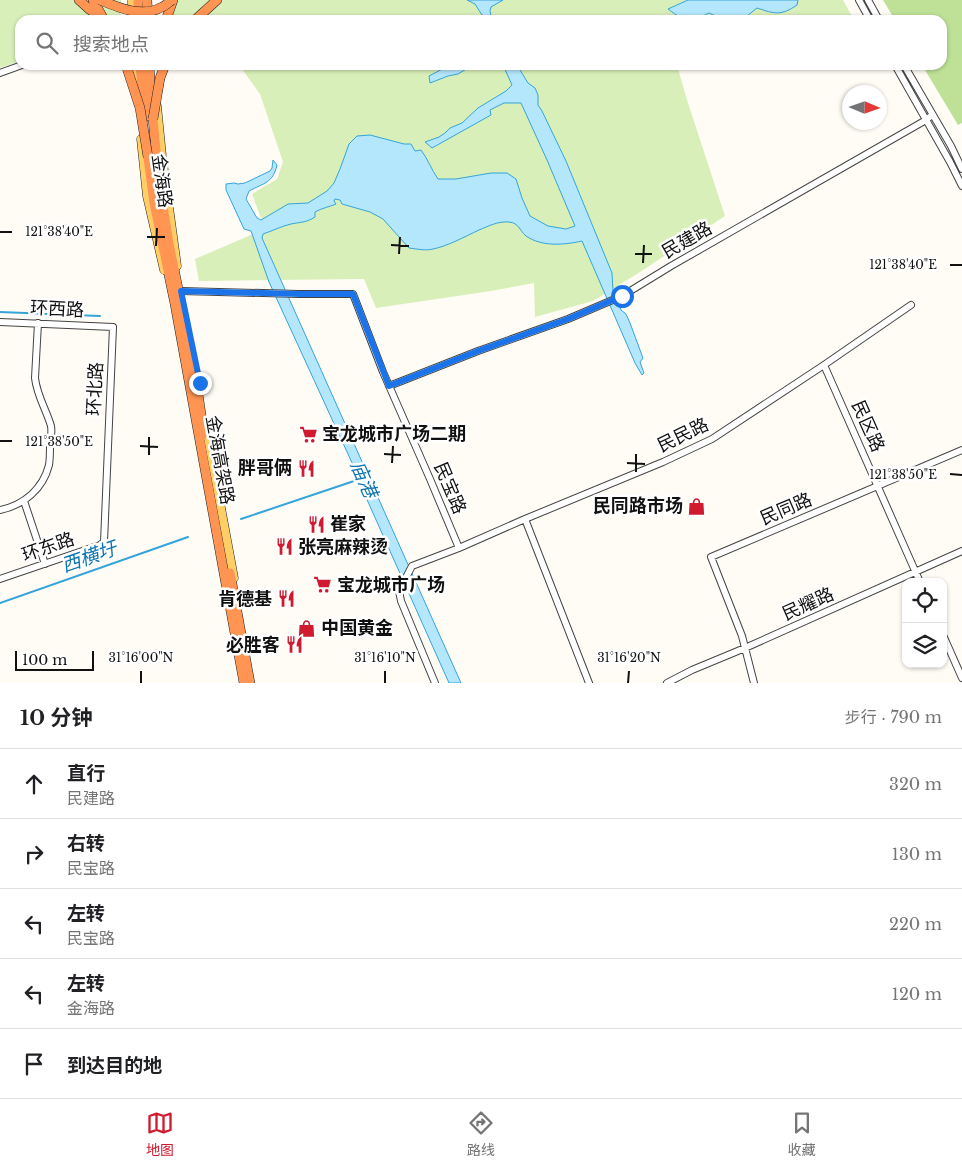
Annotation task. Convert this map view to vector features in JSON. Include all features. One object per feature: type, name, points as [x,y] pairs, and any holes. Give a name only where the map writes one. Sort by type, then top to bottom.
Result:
[{"type":"highway","points":[[79,0],[97,15]]},
{"type":"highway","points":[[93,0],[101,15]]},
{"type":"highway","points":[[100,0],[117,7],[144,13],[162,8],[172,0]]},
{"type":"highway","points":[[138,0],[138,15]]},
{"type":"highway","points":[[149,0],[149,15]]},
{"type":"highway","points":[[168,15],[172,0]]},
{"type":"highway","points":[[200,15],[217,0]]},
{"type":"highway","points":[[128,70],[140,108],[148,157]]},
{"type":"highway","name":"金海高架路","points":[[140,70],[154,203],[175,304],[242,683]]},
{"type":"highway","name":"金海高架路","points":[[149,70],[152,119],[159,182],[169,244],[195,374],[208,461],[252,683]]},
{"type":"highway","points":[[160,70],[160,78]]},
{"type":"highway","points":[[152,119],[162,70]]},
{"type":"main road","points":[[132,0],[132,15]]},
{"type":"main road","name":"金海路","points":[[134,70],[147,196],[178,332],[199,456],[242,683]]},
{"type":"main road","name":"金海路","points":[[153,70],[162,156],[181,291],[198,373],[210,454],[252,683]]},
{"type":"street","points":[[860,0],[868,15]]},
{"type":"street","points":[[868,0],[876,15]]},
{"type":"street","points":[[0,73],[15,68]]},
{"type":"street","points":[[898,70],[962,186]]},
{"type":"street","points":[[907,70],[951,146],[962,169]]},
{"type":"street","name":"民建路","points":[[389,386],[478,351],[568,319],[622,296],[926,120],[932,114]]},
{"type":"street","name":"民宝路","points":[[181,291],[353,294],[389,386],[458,548]]},
{"type":"street","name":"民民路","points":[[435,683],[399,591],[412,566],[663,462],[712,439],[911,305]]},
{"type":"street","name":"环西路","points":[[0,322],[113,327]]},
{"type":"street","points":[[0,510],[12,507],[32,495],[45,476],[49,464],[51,428],[35,378],[38,323]]},
{"type":"street","name":"环北路","points":[[104,542],[113,327]]},
{"type":"street","name":"民区路","points":[[824,365],[918,578]]},
{"type":"street","name":"民同路","points":[[745,648],[711,557],[962,450]]},
{"type":"street","points":[[24,501],[45,564]]},
{"type":"street","points":[[525,520],[589,683]]},
{"type":"street","name":"环东路","points":[[0,579],[104,542]]},
{"type":"street","name":"民耀路","points":[[667,683],[692,670],[962,551]]},
{"type":"street","points":[[947,644],[962,678]]},
{"type":"street","points":[[745,648],[754,683]]},
{"type":"green space","points":[[0,0],[121,0],[121,15],[15,15],[15,63],[0,68]]},
{"type":"green space","points":[[167,0],[843,0],[851,15],[167,15]]},
{"type":"green space","points":[[883,0],[962,0],[962,123],[958,125],[925,70],[947,70],[947,15],[892,15]]},
{"type":"green space","points":[[243,70],[678,70],[725,216],[593,301],[535,317],[534,283],[376,308],[364,279],[199,281],[195,259],[265,229],[252,194],[277,179],[283,162],[260,94]]},
{"type":"water","points":[[467,0],[503,0],[491,7],[491,15],[482,15],[475,4]]},
{"type":"water","points":[[688,0],[798,0],[797,5],[787,11],[778,13],[757,8],[748,15],[713,15],[709,13],[705,15],[677,15],[668,9]]},
{"type":"water","points":[[440,70],[465,70],[430,83],[429,76]]},
{"type":"water","name":"庙港","points":[[505,70],[520,70],[528,83],[535,88],[538,95],[538,105],[566,161],[612,273],[613,292],[621,310],[626,314],[643,358],[640,362],[644,373],[642,375],[582,241],[561,244],[539,242],[526,236],[515,224],[505,222],[490,225],[439,248],[421,250],[409,248],[383,219],[370,212],[342,204],[340,200],[335,199],[336,204],[315,212],[315,217],[312,219],[281,227],[263,234],[262,238],[461,683],[449,683],[353,465],[269,282],[251,231],[244,229],[226,190],[226,184],[245,183],[270,171],[273,160],[277,165],[273,176],[267,182],[249,191],[246,199],[257,218],[261,220],[288,204],[308,203],[327,191],[334,183],[349,144],[357,136],[370,135],[404,144],[411,144],[415,151],[421,150],[438,179],[456,179],[491,173],[507,173],[516,179],[530,216],[548,226],[566,229],[575,226],[521,103],[504,103],[490,110],[491,115],[432,148],[425,142],[439,137],[450,128],[462,123],[478,108],[506,91],[512,85]]},
{"type":"waterway","points":[[0,312],[100,316]]},
{"type":"waterway","name":"庙港","points":[[241,519],[360,479]]},
{"type":"waterway","name":"西横圩","points":[[0,603],[188,537]]},
{"type":"place","name":"宝龙城市广场二期","points":[[308,434]]},
{"type":"place","name":"胖哥俩","points":[[306,468]]},
{"type":"place","name":"民同路市场","points":[[697,506]]},
{"type":"place","name":"崔家","points":[[316,524]]},
{"type":"place","name":"张亮麻辣烫","points":[[284,547]]},
{"type":"place","name":"宝龙城市广场","points":[[323,585]]},
{"type":"place","name":"肯德基","points":[[286,599]]},
{"type":"place","name":"中国黄金","points":[[307,628]]},
{"type":"place","name":"必胜客","points":[[294,645]]},
{"type":"route","points":[[200,383],[181,291],[353,294],[389,386],[478,351],[568,319],[622,296]]}]
